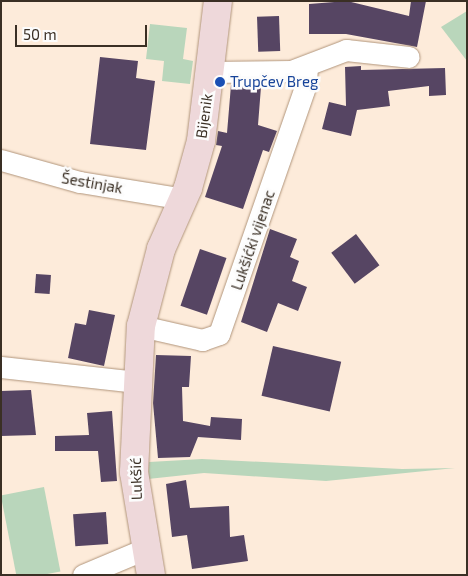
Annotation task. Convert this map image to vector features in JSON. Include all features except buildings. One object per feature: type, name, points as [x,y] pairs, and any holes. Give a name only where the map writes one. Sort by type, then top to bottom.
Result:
[{"type":"main road","name":"Bijenik","points":[[184,199],[201,141],[211,72],[218,1]]},
{"type":"main road","name":"Lukšić","points":[[148,562],[134,472],[141,326],[161,249],[184,199]]},
{"type":"street","points":[[211,72],[280,72],[307,67],[346,50],[409,57]]},
{"type":"street","name":"Lukšićki vijenac","points":[[141,326],[202,340],[218,334],[302,98],[307,67]]},
{"type":"street","name":"Šestinjak","points":[[1,160],[80,182],[184,199]]},
{"type":"street","points":[[1,367],[137,382]]},
{"type":"street","points":[[83,575],[148,562]]},
{"type":"green space","points":[[467,11],[467,61],[441,27]]},
{"type":"green space","points":[[150,24],[187,28],[183,59],[193,61],[190,84],[162,81],[164,61],[146,59]]},
{"type":"green space","points":[[202,459],[402,469],[455,468],[326,481],[204,473],[148,479],[149,462]]},
{"type":"green space","points":[[44,487],[60,571],[42,575],[16,575],[1,495]]},
{"type":"place","name":"Trupčev Breg","points":[[220,82]]}]
